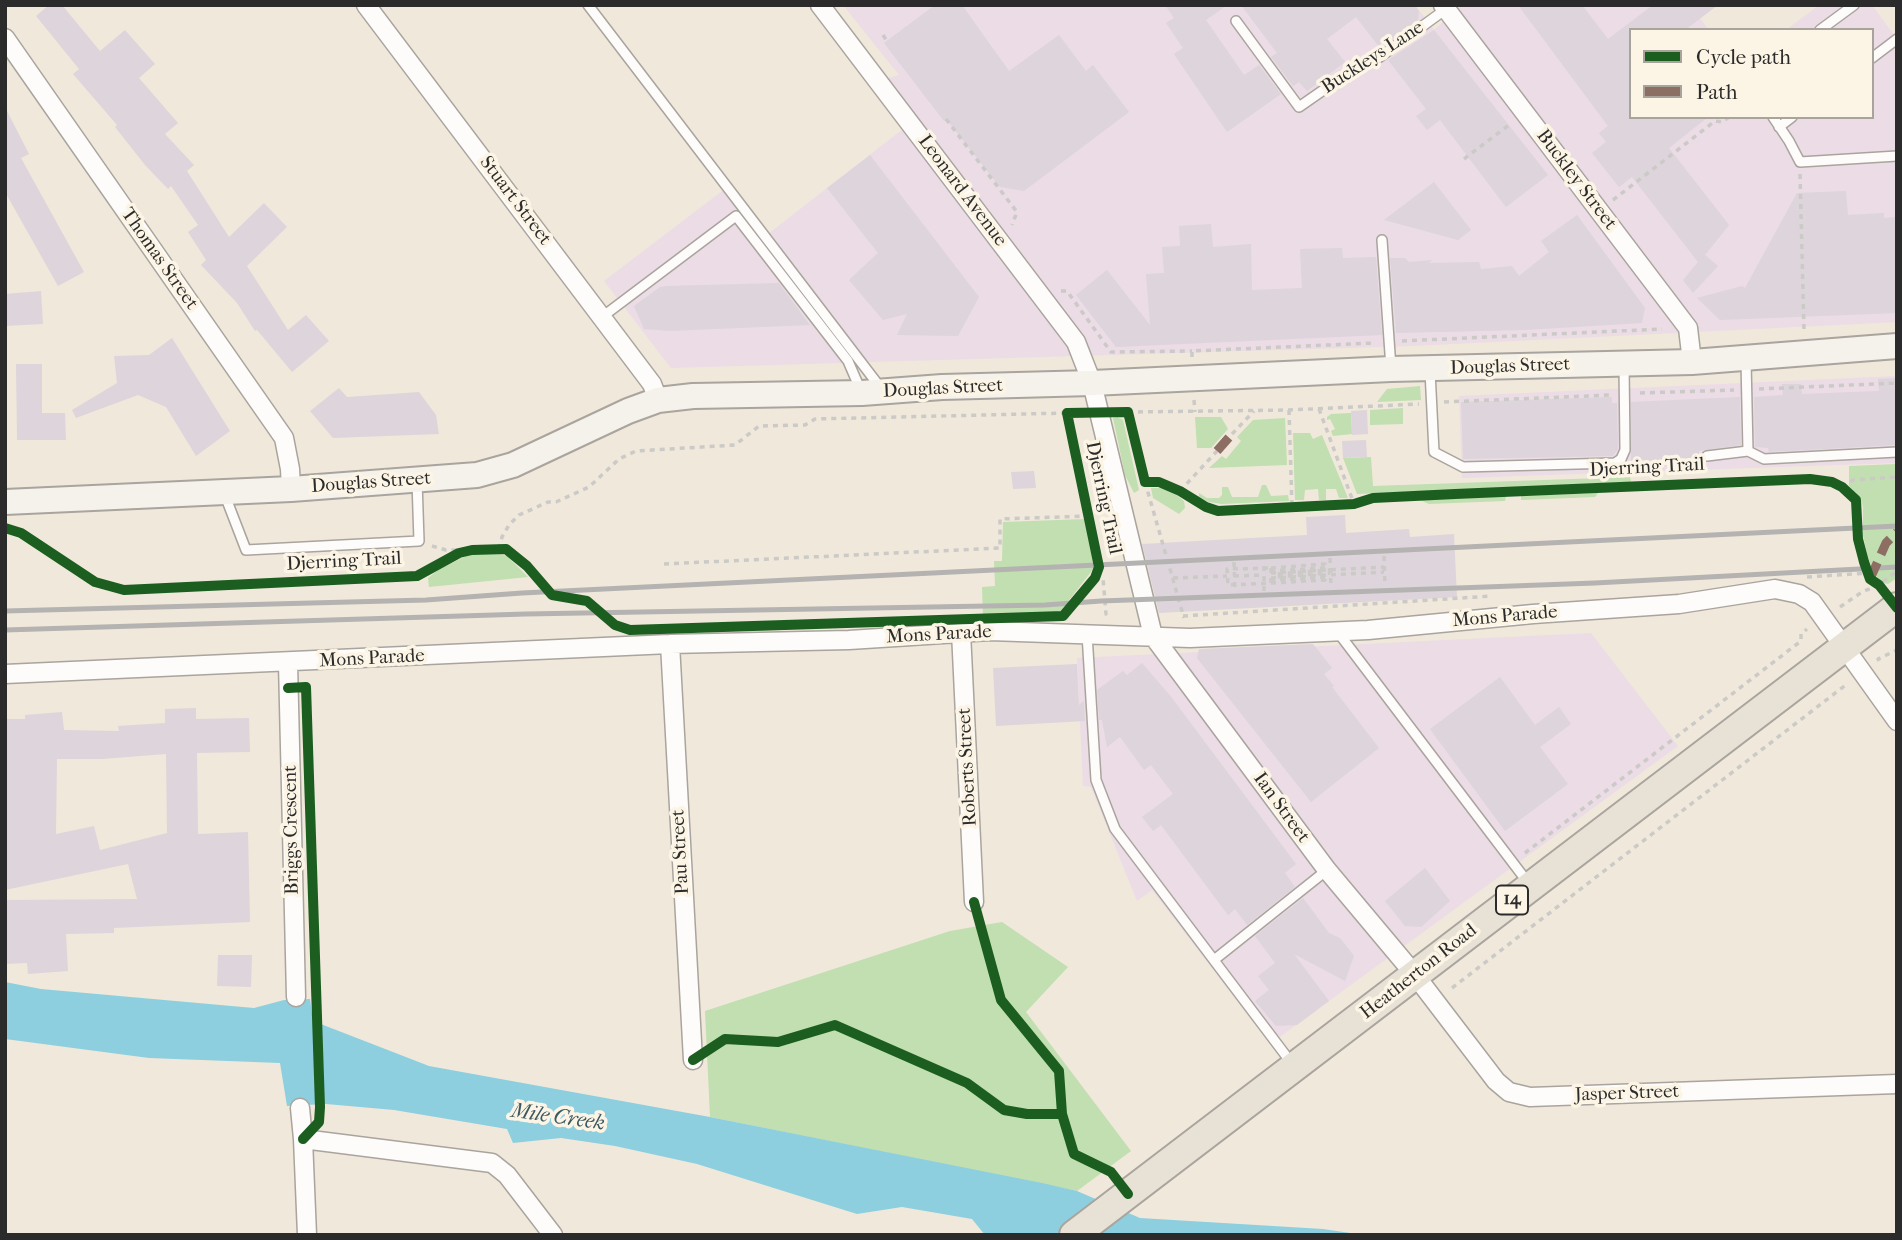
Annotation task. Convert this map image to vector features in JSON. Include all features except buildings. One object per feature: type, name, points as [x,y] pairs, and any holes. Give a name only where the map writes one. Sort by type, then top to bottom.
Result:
[{"type":"main road","name":"Douglas Street","points":[[5,502],[291,489],[477,475],[513,464],[658,400],[703,395],[873,392],[1391,369],[1692,362],[1897,345]]},
{"type":"main road","name":"Heatherton Road","points":[[1074,1235],[1896,607]]},
{"type":"street","name":"Stuart Street","points":[[366,5],[652,384],[658,400]]},
{"type":"street","name":"Leonard Avenue","points":[[820,5],[1076,342],[1092,383],[1153,636]]},
{"type":"street","name":"Buckley Street","points":[[1445,7],[1688,328],[1692,362]]},
{"type":"street","name":"Thomas Street","points":[[5,38],[284,438],[291,489]]},
{"type":"street","name":"Mons Parade","points":[[5,674],[670,644],[849,640],[961,632],[1189,638],[1337,631],[1656,606],[1775,589],[1802,595],[1812,602],[1897,721]]},
{"type":"street","name":"Roberts Street","points":[[961,632],[974,902]]},
{"type":"street","name":"Ian Street","points":[[1153,636],[1327,870],[1415,975]]},
{"type":"street","name":"Pau Street","points":[[670,644],[693,1060]]},
{"type":"street","name":"Briggs Crescent","points":[[288,663],[296,997]]},
{"type":"street","name":"Jasper Street","points":[[1415,975],[1496,1081],[1509,1092],[1531,1097],[1897,1084]]},
{"type":"street","points":[[300,1108],[307,1235]]},
{"type":"street","points":[[303,1139],[492,1163],[506,1175],[552,1235]]},
{"type":"lane","points":[[588,5],[873,392]]},
{"type":"lane","points":[[1823,28],[1854,5]]},
{"type":"lane","name":"Buckleys Lane","points":[[1236,21],[1300,107],[1355,68],[1380,57],[1445,7]]},
{"type":"lane","points":[[1874,56],[1897,39]]},
{"type":"lane","points":[[1774,119],[1800,162],[1897,156]]},
{"type":"lane","points":[[1779,127],[1789,119]]},
{"type":"lane","points":[[602,317],[736,216],[873,392]]},
{"type":"lane","points":[[1382,240],[1391,369]]},
{"type":"lane","points":[[1746,359],[1748,451]]},
{"type":"lane","points":[[1430,369],[1434,452],[1463,467],[1615,463],[1621,459],[1625,450],[1624,363]]},
{"type":"lane","points":[[1707,456],[1748,451],[1764,459],[1897,452]]},
{"type":"lane","points":[[224,492],[246,550],[419,541],[417,479]]},
{"type":"lane","points":[[1337,631],[1531,886]]},
{"type":"lane","points":[[1087,634],[1096,780],[1115,829],[1294,1067]]},
{"type":"lane","points":[[1213,960],[1327,870]]},
{"type":"path","points":[[883,35],[887,41]]},
{"type":"path","points":[[1464,159],[1525,114]]},
{"type":"path","points":[[946,119],[1017,212],[1010,232]]},
{"type":"path","points":[[1599,211],[1715,121],[1722,122],[1726,119]]},
{"type":"path","points":[[1800,162],[1805,354]]},
{"type":"path","points":[[1052,290],[1067,291],[1111,352],[1192,351],[1663,330],[1655,319]]},
{"type":"path","points":[[1192,351],[1192,361]]},
{"type":"path","points":[[1129,418],[1897,383]]},
{"type":"path","points":[[1318,409],[1359,502],[1342,504]]},
{"type":"path","points":[[1289,410],[1292,507]]},
{"type":"path","points":[[1233,434],[1254,411]]},
{"type":"path","points":[[419,541],[446,550],[502,549],[502,537],[519,515],[589,487],[618,459],[636,451],[734,445],[759,426],[805,425],[815,419],[1067,413]]},
{"type":"path","points":[[1144,476],[1175,489],[1217,451]]},
{"type":"path","points":[[1144,476],[1189,638]]},
{"type":"path","points":[[1837,484],[1853,480],[1897,477]]},
{"type":"path","points":[[1837,484],[1853,496]]},
{"type":"path","points":[[1279,507],[1304,506]]},
{"type":"path","points":[[664,565],[1000,548],[1000,519],[1089,512]]},
{"type":"path","points":[[449,559],[472,550]]},
{"type":"path","points":[[1384,556],[1385,586]]},
{"type":"path","points":[[1330,558],[1331,588]]},
{"type":"path","points":[[1264,561],[1264,591]]},
{"type":"path","points":[[1234,562],[1234,592]]},
{"type":"path","points":[[1864,562],[1870,579],[1879,585],[1896,607]]},
{"type":"path","points":[[1271,570],[1325,564],[1325,568],[1273,571],[1273,574],[1330,572]]},
{"type":"path","points":[[1249,568],[1384,569],[1228,585],[1227,576],[1227,569],[1249,568]]},
{"type":"path","points":[[1249,568],[1250,584]]},
{"type":"path","points":[[1271,570],[1271,581]]},
{"type":"path","points":[[1095,614],[1106,614],[1103,578],[1097,571]]},
{"type":"path","points":[[1513,863],[1801,641],[1801,634],[1897,571]]},
{"type":"path","points":[[1271,581],[1325,580],[1325,577],[1273,580],[1273,577],[1330,572]]},
{"type":"path","points":[[1234,576],[1264,575]]},
{"type":"path","points":[[1173,578],[1227,576]]},
{"type":"path","points":[[1452,988],[1845,687],[1860,672],[1897,650]]},
{"type":"path","points":[[1878,659],[1884,667]]},
{"type":"shaded area","points":[[843,5],[1415,5],[1434,30],[1461,5],[1690,5],[1707,28],[1629,28],[1629,119],[1874,119],[1874,28],[1789,28],[1819,5],[1872,5],[1897,39],[1897,322],[1413,346],[671,368],[604,281],[730,185],[768,234],[916,119],[885,79],[899,75]]},
{"type":"shaded area","points":[[1897,376],[1897,463],[1462,478],[1459,396]]},
{"type":"shaded area","points":[[1591,633],[1678,746],[1270,1044],[1152,890],[1137,901],[1091,787],[1083,786],[1077,658]]},
{"type":"green space","points":[[1420,386],[1421,400],[1377,402],[1387,389]]},
{"type":"green space","points":[[1403,408],[1403,424],[1370,425],[1370,410]]},
{"type":"green space","points":[[1351,413],[1352,434],[1333,436],[1331,431],[1335,429],[1327,417],[1331,414]]},
{"type":"green space","points":[[1195,417],[1221,417],[1228,429],[1211,448],[1197,448]]},
{"type":"green space","points":[[1113,418],[1123,420],[1139,490],[1134,493],[1125,475]]},
{"type":"green space","points":[[1285,418],[1287,465],[1209,468],[1222,456],[1226,459],[1241,441],[1237,437],[1253,420]]},
{"type":"green space","points":[[1293,433],[1310,433],[1313,439],[1322,435],[1348,498],[1339,498],[1336,489],[1326,489],[1326,500],[1319,500],[1318,489],[1305,490],[1304,500],[1295,500]]},
{"type":"green space","points":[[1371,457],[1373,486],[1630,477],[1631,482],[1357,494],[1343,458]]},
{"type":"green space","points":[[1897,464],[1897,578],[1888,584],[1879,582],[1868,559],[1863,535],[1863,507],[1861,499],[1849,486],[1849,466]]},
{"type":"green space","points":[[1262,485],[1266,485],[1271,496],[1288,495],[1289,501],[1222,504],[1199,497],[1199,493],[1207,498],[1219,498],[1222,495],[1222,487],[1228,487],[1232,497],[1258,497]]},
{"type":"green space","points":[[1151,488],[1164,488],[1173,492],[1184,501],[1185,508],[1179,514],[1153,498]]},
{"type":"green space","points":[[1598,493],[1595,497],[1521,500],[1521,496]]},
{"type":"green space","points":[[1506,496],[1505,501],[1429,504],[1420,500]]},
{"type":"green space","points":[[1086,519],[1094,568],[1059,613],[983,617],[982,587],[995,586],[994,561],[1002,561],[1003,522]]},
{"type":"green space","points":[[485,551],[507,556],[528,577],[429,587],[428,578],[438,570],[470,554]]},
{"type":"green space","points":[[1002,922],[1068,967],[1026,1012],[1131,1151],[1077,1191],[710,1117],[705,1011],[950,931]]},
{"type":"water","name":"Mile Creek","points":[[5,982],[41,989],[254,1008],[284,1000],[310,999],[313,1021],[429,1066],[710,1117],[1042,1183],[1077,1191],[1140,1218],[1323,1229],[1364,1235],[985,1235],[972,1219],[902,1207],[857,1214],[697,1164],[615,1146],[561,1138],[513,1143],[507,1129],[394,1110],[326,1104],[287,1106],[280,1063],[149,1058],[5,1039]]},
{"type":"railway","points":[[5,611],[426,600],[522,593],[1897,526]]},
{"type":"railway","points":[[5,630],[526,614],[1045,605],[1595,583],[1897,567]]},
{"type":"marked path","points":[[1217,451],[1232,434]]},
{"type":"marked path","points":[[1870,579],[1886,543],[1897,532]]},
{"type":"cycle path","name":"Djerring Trail","points":[[5,528],[21,533],[95,582],[124,590],[417,576],[459,553],[506,549],[527,566],[552,595],[587,601],[615,625],[630,630],[1063,616],[1095,578],[1099,567],[1067,413],[1128,412],[1145,482],[1159,482],[1218,511],[1354,504],[1373,498],[1455,494],[1810,479],[1832,482],[1856,500],[1858,539],[1870,579],[1879,585],[1897,608]]},
{"type":"cycle path","points":[[288,688],[306,687],[320,1107],[319,1122],[303,1139]]},
{"type":"cycle path","points":[[974,902],[1001,1000],[1059,1071],[1062,1114],[1074,1154],[1111,1172],[1128,1194]]},
{"type":"cycle path","points":[[693,1060],[725,1039],[778,1042],[835,1025],[967,1083],[1004,1110],[1027,1114],[1062,1114]]}]
